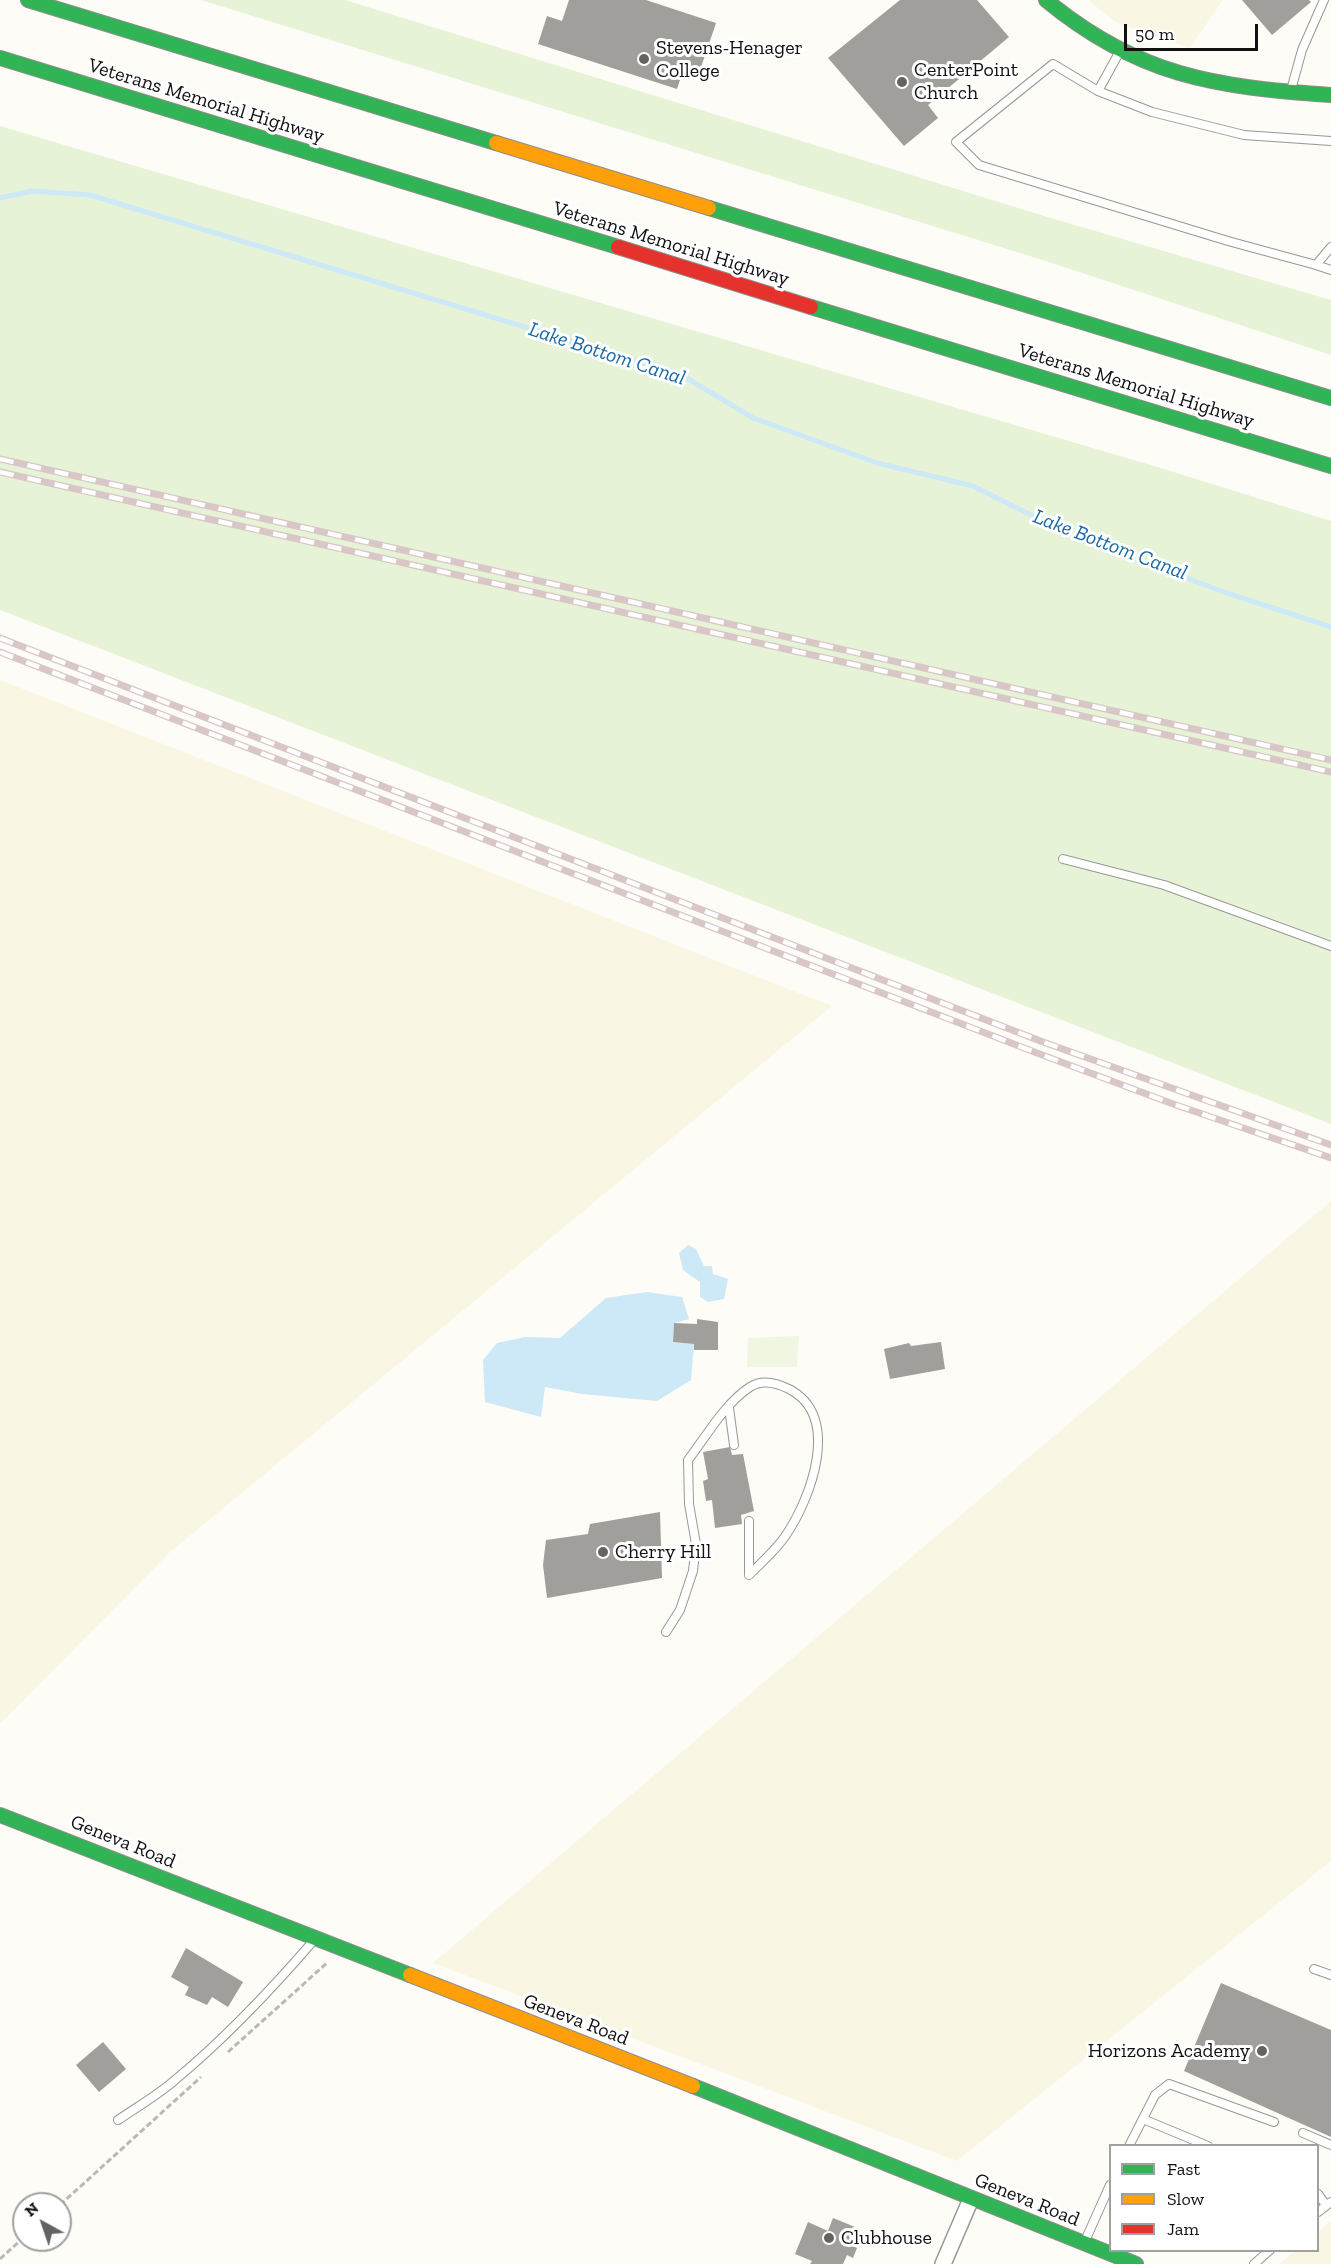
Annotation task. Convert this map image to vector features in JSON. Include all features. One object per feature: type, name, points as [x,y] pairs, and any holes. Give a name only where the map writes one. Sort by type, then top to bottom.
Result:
[{"type":"main road","points":[[28,0],[1331,398]]},
{"type":"main road","points":[[51,0],[103,23]]},
{"type":"main road","points":[[1046,0],[1061,14],[1150,66],[1226,86],[1331,95]]},
{"type":"main road","name":"Veterans Memorial Highway","points":[[0,58],[1331,466]]},
{"type":"main road","name":"Geneva Road","points":[[0,1815],[852,2148],[970,2199],[1136,2264]]},
{"type":"street","points":[[943,2264],[970,2199]]},
{"type":"lane","points":[[1291,91],[1302,50],[1324,0]]},
{"type":"lane","points":[[1098,91],[1120,50]]},
{"type":"lane","points":[[1331,141],[1244,135],[1152,112],[1098,91],[1053,64],[956,142],[979,165],[1331,270]]},
{"type":"lane","points":[[1316,265],[1331,247]]},
{"type":"lane","points":[[1063,859],[1164,885],[1331,946]]},
{"type":"lane","points":[[666,1632],[680,1610],[693,1571],[696,1544],[689,1504],[688,1460],[729,1408],[752,1386],[771,1382],[790,1390],[804,1402],[817,1419],[818,1452],[808,1494],[785,1536],[749,1575],[749,1521]]},
{"type":"lane","points":[[729,1408],[735,1445]]},
{"type":"lane","points":[[118,2120],[173,2082],[221,2040],[264,1998],[315,1939]]},
{"type":"lane","points":[[1314,1969],[1331,1975]]},
{"type":"lane","points":[[1130,2144],[1155,2094],[1169,2084],[1274,2122]]},
{"type":"lane","points":[[1143,2119],[1206,2144]]},
{"type":"lane","points":[[1303,2133],[1331,2145]]},
{"type":"lane","points":[[1084,2243],[1109,2187]]},
{"type":"lane","points":[[1254,2264],[1268,2252]]},
{"type":"path","points":[[226,2054],[341,1950]]},
{"type":"path","points":[[72,2194],[209,2069]]},
{"type":"path","points":[[0,2259],[12,2248]]},
{"type":"shaded area","points":[[1088,0],[1223,0],[1190,48],[1117,23]]},
{"type":"shaded area","points":[[0,680],[832,1006],[169,1553],[0,1724]]},
{"type":"shaded area","points":[[1331,1201],[1331,1861],[957,2161],[433,1963]]},
{"type":"shaded area","points":[[1331,2221],[1331,2264],[1279,2264],[1294,2252],[1319,2252],[1319,2231]]},
{"type":"green space","points":[[201,0],[345,0],[1044,216],[1331,300],[1331,355],[1046,261]]},
{"type":"green space","points":[[0,126],[1164,469],[1331,521],[1331,1124],[0,610]]},
{"type":"green space","points":[[799,1336],[797,1367],[747,1367],[748,1338]]},
{"type":"water","points":[[688,1245],[696,1249],[704,1266],[712,1266],[713,1274],[728,1279],[724,1299],[708,1302],[700,1297],[700,1282],[683,1270],[679,1253]]},
{"type":"water","points":[[647,1292],[682,1297],[689,1319],[674,1323],[673,1342],[694,1344],[691,1380],[657,1401],[582,1394],[545,1387],[541,1417],[485,1402],[483,1360],[497,1343],[525,1337],[560,1338],[606,1298]]},
{"type":"building","name":"Stevens-Henager College","points":[[569,0],[646,0],[716,23],[697,79],[682,74],[677,89],[538,44],[547,16],[562,21]]},
{"type":"building","name":"CenterPoint Church","points":[[900,0],[977,0],[1009,37],[928,105],[938,118],[904,146],[828,58]]},
{"type":"building","points":[[1242,0],[1309,0],[1311,2],[1272,35]]},
{"type":"building","points":[[697,1319],[718,1322],[718,1350],[694,1350],[694,1344],[673,1342],[674,1323],[697,1324]]},
{"type":"building","points":[[941,1342],[945,1369],[890,1379],[884,1349],[909,1343],[911,1346]]},
{"type":"building","points":[[730,1447],[732,1455],[743,1454],[754,1511],[741,1515],[742,1524],[715,1528],[712,1500],[706,1501],[703,1481],[708,1479],[703,1452]]},
{"type":"building","name":"Cherry Hill","points":[[660,1512],[662,1578],[547,1598],[543,1565],[546,1540],[588,1534],[590,1524]]},
{"type":"building","points":[[186,1948],[243,1982],[228,2007],[212,1997],[207,2005],[185,1995],[189,1987],[171,1977]]},
{"type":"building","name":"Horizons Academy","points":[[1221,1983],[1331,2030],[1331,2137],[1184,2071]]},
{"type":"building","points":[[103,2042],[126,2069],[99,2092],[76,2065]]},
{"type":"building","name":"Clubhouse","points":[[833,2218],[860,2229],[853,2246],[857,2248],[853,2258],[847,2255],[843,2264],[810,2264],[812,2261],[795,2254],[808,2222],[828,2231]]},
{"type":"waterway","name":"Lake Bottom Canal","points":[[0,198],[32,191],[90,195],[680,374],[753,418],[877,463],[973,486],[1069,534],[1224,592],[1331,627]]},
{"type":"railway","points":[[0,459],[1331,760]]},
{"type":"railway","points":[[0,472],[1331,772]]},
{"type":"railway","points":[[0,638],[1043,1042],[1331,1145]]},
{"type":"railway","points":[[0,652],[1037,1053],[1173,1104],[1331,1158]]},
{"type":"traffic: fast","points":[[28,0],[496,143]]},
{"type":"traffic: fast","points":[[1046,0],[1080,26],[1113,46],[1180,73],[1250,87],[1331,95]]},
{"type":"traffic: fast","points":[[0,58],[618,247]]},
{"type":"traffic: fast","points":[[709,208],[1331,398]]},
{"type":"traffic: fast","points":[[811,307],[1331,466]]},
{"type":"traffic: fast","points":[[0,1815],[410,1975]]},
{"type":"traffic: fast","points":[[693,2086],[1136,2264]]},
{"type":"traffic: slow","points":[[496,143],[709,208]]},
{"type":"traffic: slow","points":[[410,1975],[693,2086]]},
{"type":"traffic: jam","points":[[618,247],[811,307]]},
{"type":"place","name":"Stevens-Henager College","points":[[644,59]]},
{"type":"place","name":"CenterPoint Church","points":[[902,82]]},
{"type":"place","name":"Cherry Hill","points":[[603,1552]]},
{"type":"place","name":"Horizons Academy","points":[[1262,2051]]},
{"type":"place","name":"Clubhouse","points":[[829,2238]]}]
